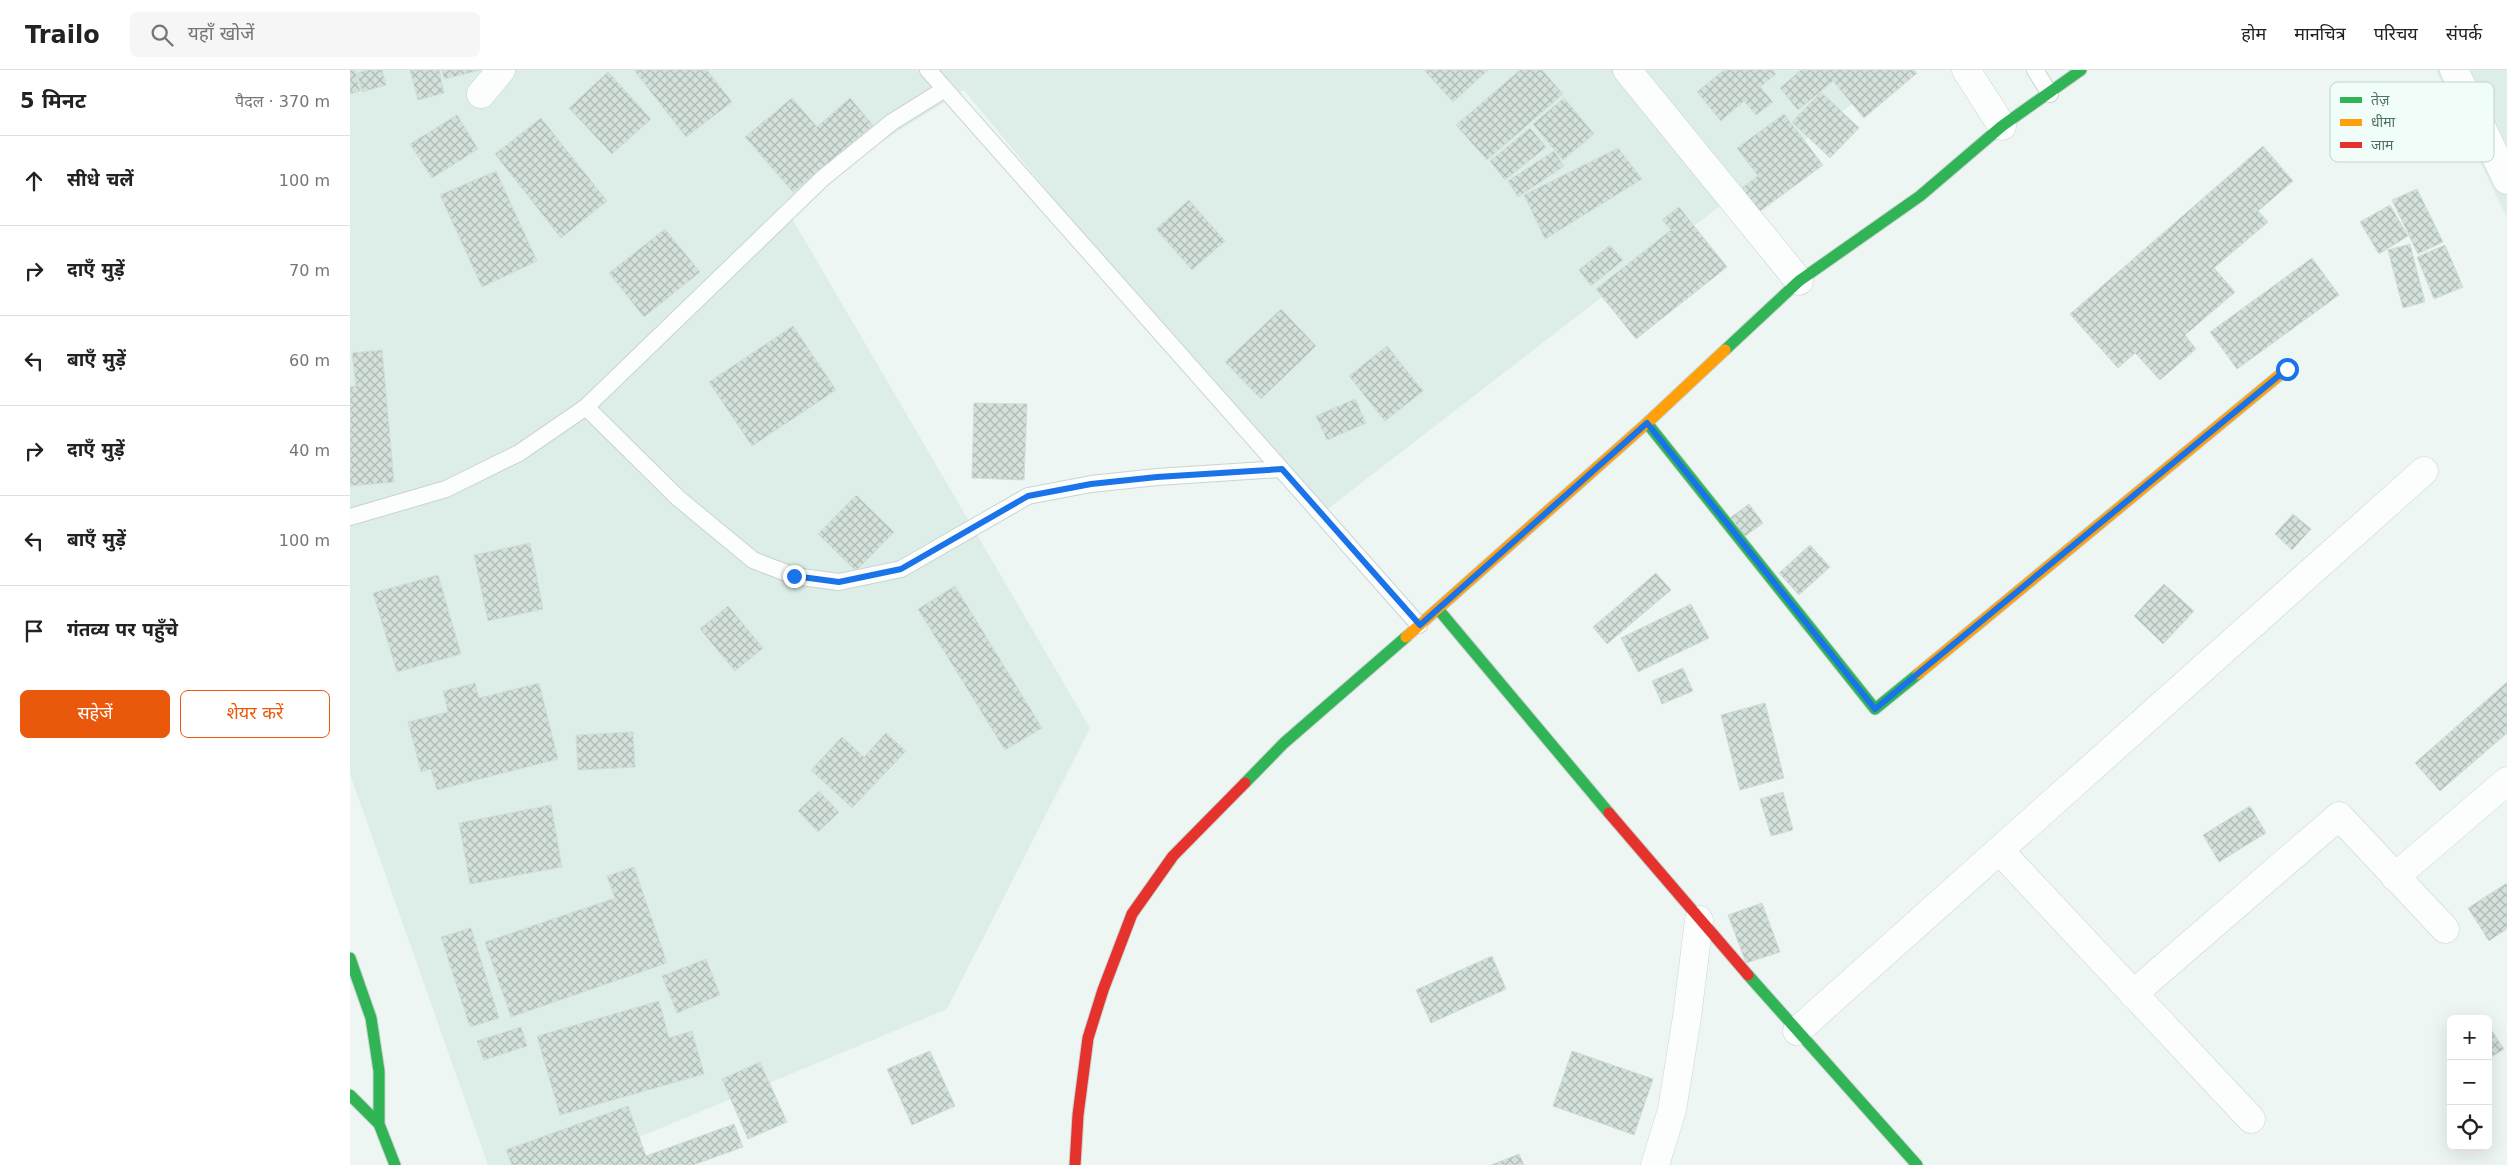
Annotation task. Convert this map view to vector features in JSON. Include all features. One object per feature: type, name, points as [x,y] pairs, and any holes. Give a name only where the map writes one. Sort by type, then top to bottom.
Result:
[{"type":"street","points":[[481,94],[500,70]]},
{"type":"street","points":[[1627,70],[1799,281]]},
{"type":"street","points":[[1966,70],[2002,126]]},
{"type":"street","points":[[1075,1165],[1078,1115],[1088,1038],[1103,990],[1132,914],[1173,856],[1284,743],[1647,423],[1799,281],[1920,196],[2002,126],[2082,70]]},
{"type":"street","points":[[2454,70],[2460,82]]},
{"type":"street","points":[[2494,153],[2507,180]]},
{"type":"street","points":[[1647,423],[1875,709],[2287,369]]},
{"type":"street","points":[[1798,1031],[2424,471]]},
{"type":"street","points":[[1438,609],[1699,920],[1917,1165]]},
{"type":"street","points":[[2395,876],[2507,781]]},
{"type":"street","points":[[2133,994],[2339,816],[2445,929]]},
{"type":"street","points":[[1999,850],[2251,1119]]},
{"type":"street","points":[[1655,1165],[1672,1110],[1687,1017],[1699,920]]},
{"type":"street","points":[[350,958],[372,1018],[379,1071],[379,1124],[394,1165]]},
{"type":"street","points":[[350,1095],[379,1124]]},
{"type":"lane","points":[[928,70],[1420,625]]},
{"type":"lane","points":[[2034,70],[2050,94]]},
{"type":"lane","points":[[350,517],[446,489],[519,452],[586,407],[822,178],[892,122],[945,89]]},
{"type":"lane","points":[[586,407],[678,498],[753,560],[794,576],[839,582],[901,569],[1028,496],[1091,484],[1157,477],[1282,469]]},
{"type":"shaded area","points":[[350,70],[1896,70],[1316,518],[964,90],[783,203],[1090,728],[947,1009],[572,1165],[488,1165],[350,774]]},
{"type":"shaded area","points":[[2436,70],[2507,70],[2507,218],[2480,162],[2494,162],[2494,82],[2442,82]]},
{"type":"building","points":[[350,70],[355,70],[360,91],[350,94]]},
{"type":"building","points":[[366,70],[382,70],[386,85],[362,92],[357,73]]},
{"type":"building","points":[[410,70],[439,70],[444,93],[418,100]]},
{"type":"building","points":[[442,70],[481,70],[444,79]]},
{"type":"building","points":[[634,70],[707,70],[732,102],[686,137]]},
{"type":"building","points":[[1424,70],[1488,70],[1453,102]]},
{"type":"building","points":[[1520,70],[1542,70],[1563,94],[1487,160],[1456,125]]},
{"type":"building","points":[[1724,70],[1773,70],[1776,74],[1760,87],[1773,102],[1756,115],[1744,101],[1721,121],[1697,92]]},
{"type":"building","points":[[1801,70],[1914,70],[1917,73],[1864,118],[1833,81],[1798,110],[1780,88]]},
{"type":"building","points":[[608,72],[651,119],[612,154],[569,108]]},
{"type":"building","points":[[1821,92],[1859,128],[1830,158],[1792,122]]},
{"type":"building","points":[[792,98],[817,127],[850,98],[873,125],[793,192],[745,137]]},
{"type":"building","points":[[1564,98],[1594,134],[1563,160],[1533,124]]},
{"type":"building","points":[[1784,114],[1823,165],[1759,212],[1742,188],[1758,176],[1737,148]]},
{"type":"building","points":[[457,115],[478,149],[432,178],[410,144]]},
{"type":"building","points":[[541,118],[607,201],[561,238],[495,154]]},
{"type":"building","points":[[1530,128],[1546,147],[1505,180],[1490,161]]},
{"type":"building","points":[[2263,146],[2293,181],[2258,211],[2268,222],[2214,268],[2235,292],[2185,335],[2196,349],[2160,380],[2135,353],[2118,368],[2070,314]]},
{"type":"building","points":[[1618,148],[1642,179],[1545,239],[1524,195]]},
{"type":"building","points":[[1554,151],[1564,166],[1518,197],[1508,181]]},
{"type":"building","points":[[496,171],[537,261],[482,287],[440,195]]},
{"type":"building","points":[[2417,189],[2443,242],[2418,254],[2392,200]]},
{"type":"building","points":[[1189,200],[1225,241],[1192,270],[1156,229]]},
{"type":"building","points":[[2390,205],[2408,236],[2379,254],[2360,222]]},
{"type":"building","points":[[1679,207],[1727,267],[1636,339],[1596,289],[1671,230],[1662,220]]},
{"type":"building","points":[[665,229],[700,272],[644,317],[609,273]]},
{"type":"building","points":[[2410,244],[2425,302],[2403,308],[2388,250]]},
{"type":"building","points":[[1610,245],[1623,260],[1591,286],[1579,270]]},
{"type":"building","points":[[2445,245],[2463,287],[2434,299],[2417,257]]},
{"type":"building","points":[[2312,258],[2339,295],[2237,369],[2210,332]]},
{"type":"building","points":[[1281,309],[1316,346],[1261,399],[1225,362]]},
{"type":"building","points":[[793,326],[836,390],[752,446],[709,382]]},
{"type":"building","points":[[1387,346],[1423,391],[1385,421],[1349,376]]},
{"type":"building","points":[[382,350],[394,482],[350,486],[350,387],[356,386],[352,353]]},
{"type":"building","points":[[1355,399],[1366,423],[1327,440],[1316,416]]},
{"type":"building","points":[[974,403],[1027,404],[1024,480],[972,478]]},
{"type":"building","points":[[856,495],[894,532],[856,571],[818,534]]},
{"type":"building","points":[[1749,504],[1763,523],[1744,537],[1730,518]]},
{"type":"building","points":[[2293,514],[2311,529],[2292,550],[2275,534]]},
{"type":"building","points":[[530,543],[543,609],[488,621],[474,555]]},
{"type":"building","points":[[1810,545],[1830,567],[1799,595],[1779,573]]},
{"type":"building","points":[[1656,573],[1671,590],[1607,644],[1593,627]]},
{"type":"building","points":[[438,575],[461,654],[397,672],[373,593]]},
{"type":"building","points":[[2164,584],[2194,611],[2163,644],[2134,616]]},
{"type":"building","points":[[955,586],[1042,728],[1005,750],[918,609]]},
{"type":"building","points":[[1691,604],[1709,638],[1638,672],[1621,638]]},
{"type":"building","points":[[728,606],[763,648],[735,671],[700,629]]},
{"type":"building","points":[[1683,668],[1693,691],[1662,704],[1652,681]]},
{"type":"building","points":[[2507,682],[2507,733],[2440,791],[2415,763]]},
{"type":"building","points":[[475,683],[479,698],[539,683],[558,759],[437,790],[431,769],[421,772],[408,722],[448,712],[443,691]]},
{"type":"building","points":[[1765,703],[1784,778],[1740,790],[1721,715]]},
{"type":"building","points":[[633,732],[635,767],[578,770],[576,735]]},
{"type":"building","points":[[886,733],[906,751],[852,808],[811,770],[842,737],[864,757]]},
{"type":"building","points":[[819,791],[839,812],[818,832],[798,811]]},
{"type":"building","points":[[1783,792],[1793,830],[1771,836],[1760,799]]},
{"type":"building","points":[[551,805],[562,867],[470,884],[459,823]]},
{"type":"building","points":[[2250,806],[2266,833],[2219,862],[2203,835]]},
{"type":"building","points":[[634,867],[667,963],[511,1017],[485,942],[615,898],[607,876]]},
{"type":"building","points":[[2507,883],[2507,929],[2489,941],[2468,908]]},
{"type":"building","points":[[1762,903],[1780,952],[1746,963],[1728,915]]},
{"type":"building","points":[[471,928],[499,1018],[470,1027],[441,937]]},
{"type":"building","points":[[1492,956],[1506,989],[1431,1023],[1416,990]]},
{"type":"building","points":[[706,959],[720,995],[677,1013],[662,976]]},
{"type":"building","points":[[659,1001],[669,1038],[692,1031],[704,1074],[560,1115],[537,1036]]},
{"type":"building","points":[[521,1027],[527,1046],[484,1060],[477,1041]]},
{"type":"building","points":[[2492,1031],[2504,1049],[2492,1056]]},
{"type":"building","points":[[930,1051],[955,1106],[912,1125],[887,1069]]},
{"type":"building","points":[[1572,1051],[1653,1079],[1634,1135],[1553,1106]]},
{"type":"building","points":[[760,1062],[787,1122],[748,1139],[722,1079]]},
{"type":"building","points":[[628,1106],[646,1156],[734,1124],[743,1147],[693,1165],[512,1165],[506,1150]]},
{"type":"building","points":[[1519,1154],[1524,1165],[1491,1165]]},
{"type":"traffic: fast","points":[[1725,350],[1799,281],[1920,196],[2002,126],[2081,70]]},
{"type":"traffic: fast","points":[[1647,423],[1875,709],[1918,674]]},
{"type":"traffic: fast","points":[[1438,609],[1609,813]]},
{"type":"traffic: fast","points":[[1245,783],[1284,743],[1406,637]]},
{"type":"traffic: fast","points":[[350,958],[371,1018],[379,1071],[379,1124],[395,1165]]},
{"type":"traffic: fast","points":[[1748,975],[1917,1165]]},
{"type":"traffic: fast","points":[[350,1095],[379,1124]]},
{"type":"traffic: slow","points":[[1406,637],[1647,423],[1725,350]]},
{"type":"traffic: slow","points":[[1918,674],[2287,369]]},
{"type":"traffic: jam","points":[[1075,1165],[1078,1115],[1088,1038],[1103,990],[1132,914],[1173,856],[1245,783]]},
{"type":"traffic: jam","points":[[1609,813],[1748,975]]},
{"type":"route","points":[[794,576],[839,582],[901,569],[1028,496],[1091,484],[1157,477],[1282,469],[1420,625],[1647,423],[1875,709],[2287,369]]}]
